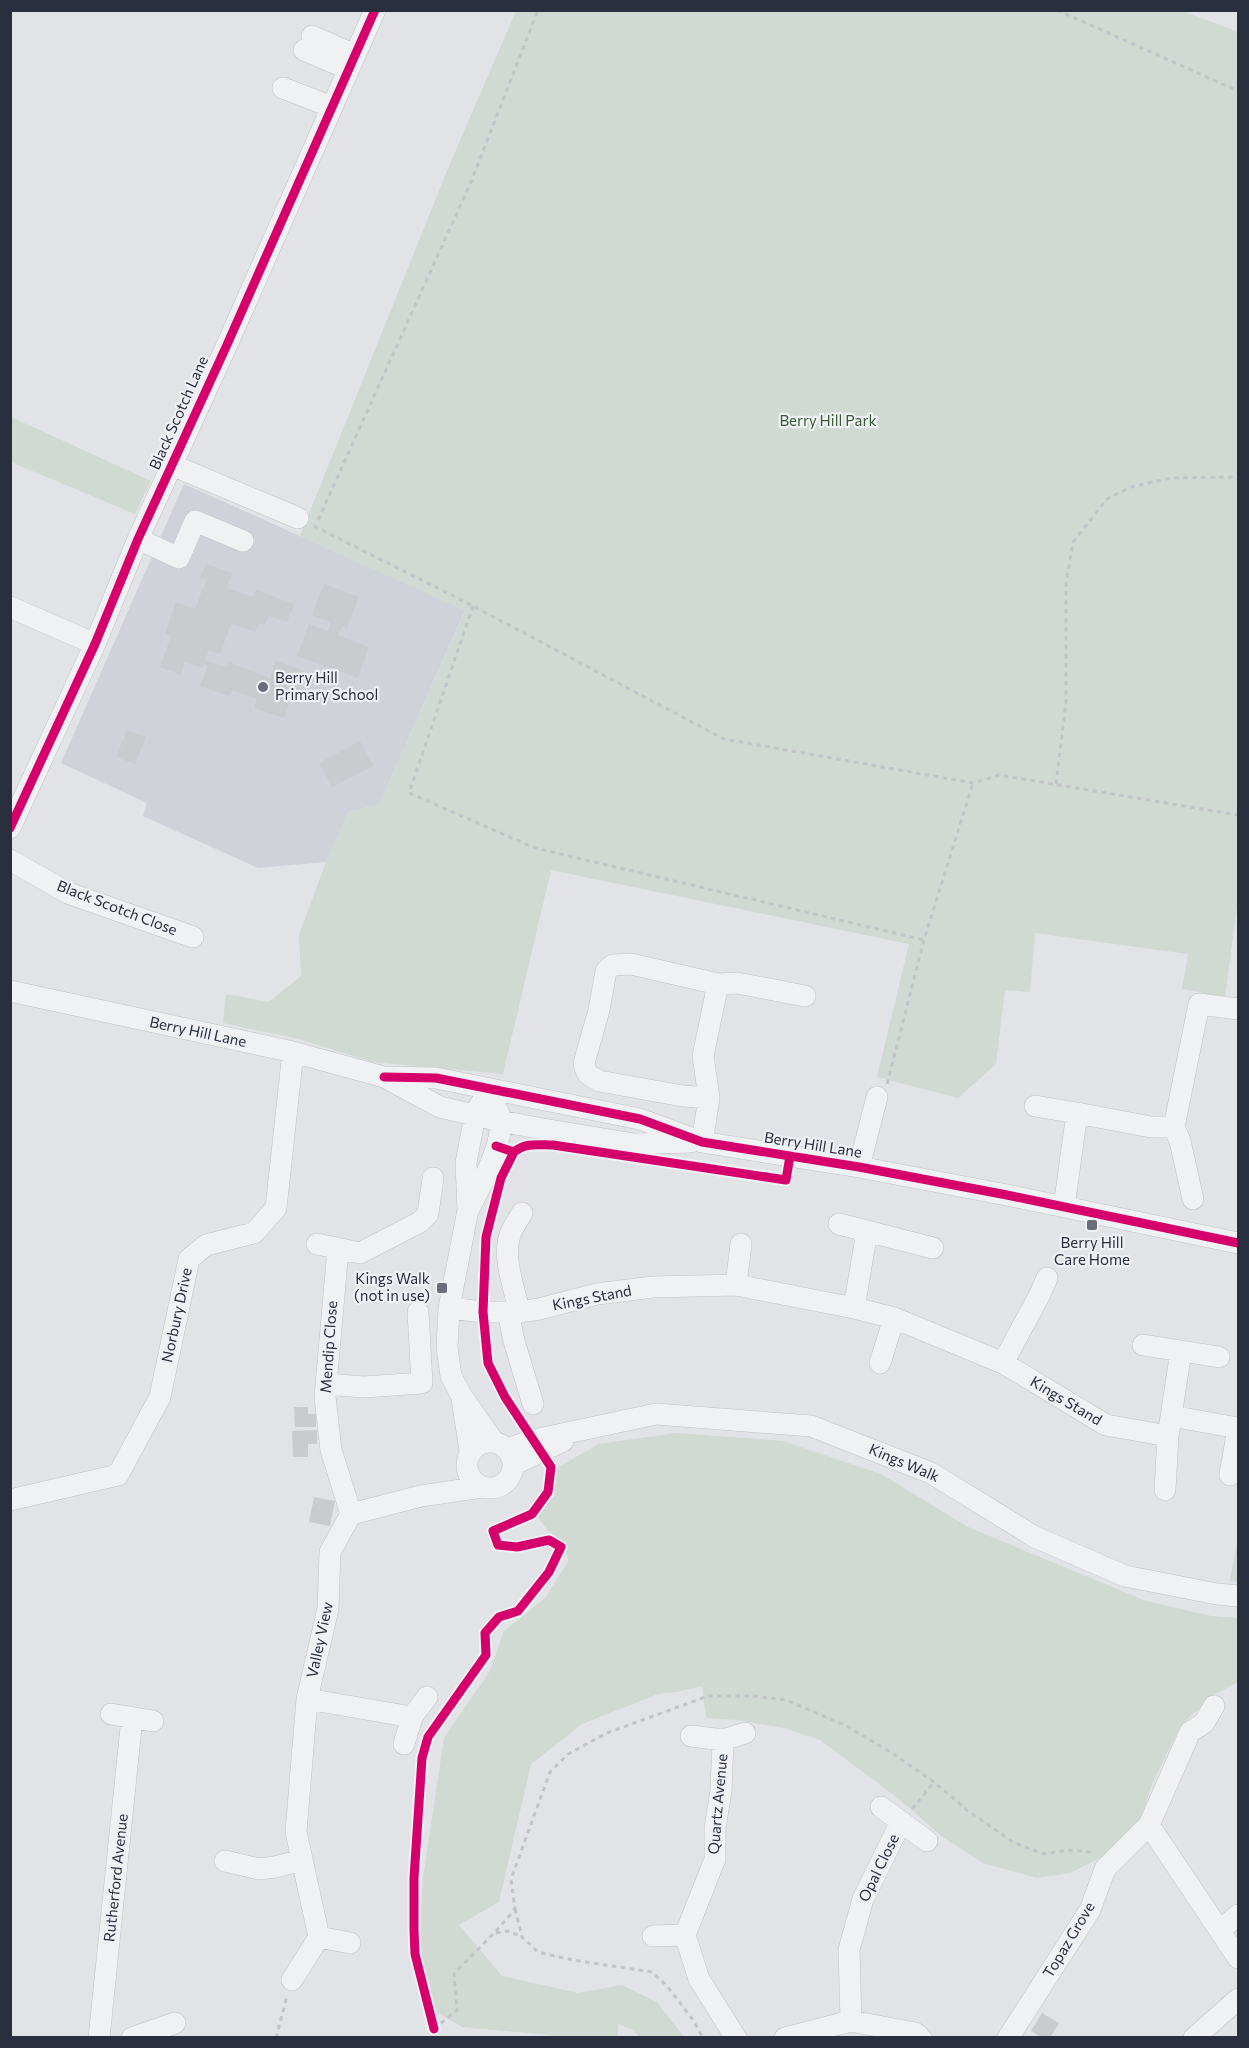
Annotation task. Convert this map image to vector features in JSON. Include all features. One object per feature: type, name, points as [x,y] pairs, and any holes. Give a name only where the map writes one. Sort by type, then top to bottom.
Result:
[{"type":"street","name":"Black Scotch Lane","points":[[10,828],[95,644],[138,539],[375,10]]},
{"type":"street","points":[[308,43],[352,62]]},
{"type":"street","points":[[283,88],[332,107]]},
{"type":"street","points":[[172,465],[306,523]]},
{"type":"street","points":[[138,539],[179,558],[195,521],[243,541]]},
{"type":"street","points":[[10,607],[95,644]]},
{"type":"street","name":"Black Scotch Close","points":[[10,860],[68,892],[193,937]]},
{"type":"street","points":[[708,1098],[683,1096],[599,1081],[585,1071],[584,1063],[599,1010],[606,971],[613,965],[631,964],[718,984],[737,983],[805,996]]},
{"type":"street","points":[[702,1142],[708,1098],[703,1056],[718,984]]},
{"type":"street","name":"Berry Hill Lane","points":[[10,991],[293,1052],[484,1102],[640,1119],[702,1142]]},
{"type":"street","points":[[1192,1199],[1180,1141],[1174,1127],[1198,1004],[1239,1009]]},
{"type":"street","name":"Norbury Drive","points":[[10,1500],[118,1475],[160,1397],[189,1259],[206,1245],[254,1233],[276,1208],[293,1052]]},
{"type":"street","points":[[859,1167],[882,1093]]},
{"type":"street","points":[[461,1395],[469,1477],[476,1485],[487,1489],[497,1488],[507,1481],[512,1472],[505,1452],[461,1395],[451,1376],[447,1347],[450,1308],[468,1210],[466,1163],[484,1102]]},
{"type":"street","name":"Berry Hill Lane","points":[[484,1102],[500,1121],[634,1144],[702,1142],[859,1167],[1239,1244]]},
{"type":"street","points":[[1035,1106],[1151,1127],[1174,1127]]},
{"type":"street","points":[[1064,1207],[1077,1113]]},
{"type":"street","points":[[468,1210],[491,1168],[500,1121]]},
{"type":"street","points":[[317,1244],[360,1253],[420,1222],[428,1214],[433,1178]]},
{"type":"street","points":[[522,1214],[510,1234],[507,1260],[514,1286],[514,1341],[533,1404]]},
{"type":"street","points":[[839,1224],[933,1248]]},
{"type":"street","points":[[854,1308],[867,1231]]},
{"type":"street","points":[[736,1285],[741,1244]]},
{"type":"street","name":"Mendip Close","points":[[338,1249],[325,1397],[331,1450],[351,1514]]},
{"type":"street","points":[[1003,1363],[1047,1278]]},
{"type":"street","name":"Kings Stand","points":[[450,1308],[483,1312],[514,1312],[539,1309],[597,1294],[642,1288],[736,1285],[894,1318],[1003,1363],[1106,1425],[1239,1429]]},
{"type":"street","points":[[326,1384],[364,1387],[422,1383],[418,1312]]},
{"type":"street","points":[[880,1363],[894,1318]]},
{"type":"street","points":[[1143,1345],[1219,1357]]},
{"type":"street","points":[[1165,1490],[1169,1426],[1181,1351]]},
{"type":"street","name":"Kings Walk","points":[[505,1452],[534,1440],[656,1414],[811,1426],[932,1473],[1035,1537],[1125,1576],[1217,1594],[1239,1596]]},
{"type":"street","points":[[1230,1475],[1239,1429]]},
{"type":"street","points":[[421,1496],[468,1460],[478,1444],[505,1452]]},
{"type":"street","points":[[351,1514],[421,1496],[482,1487]]},
{"type":"street","name":"Valley View","points":[[319,1936],[296,1832],[307,1699],[328,1609],[330,1552],[351,1514]]},
{"type":"street","points":[[404,1744],[412,1717],[427,1697]]},
{"type":"street","name":"Valley View","points":[[307,1699],[412,1717]]},
{"type":"street","name":"Rutherford Avenue","points":[[99,2037],[143,1719],[111,1714]]},
{"type":"street","name":"Topaz Grove","points":[[1008,2037],[1090,1910],[1105,1869],[1149,1825],[1190,1732],[1210,1723]]},
{"type":"street","name":"Quartz Avenue","points":[[691,1736],[723,1740],[745,1733]]},
{"type":"street","name":"Quartz Avenue","points":[[685,1935],[715,1859],[715,1828],[721,1791],[723,1740]]},
{"type":"street","name":"Opal Close","points":[[881,1807],[927,1841]]},
{"type":"street","name":"Opal Close","points":[[851,2021],[849,1950],[862,1899],[902,1822]]},
{"type":"street","points":[[1149,1825],[1239,1958]]},
{"type":"street","points":[[225,1861],[259,1869],[302,1860]]},
{"type":"street","points":[[1220,1930],[1239,1915]]},
{"type":"street","points":[[653,1936],[685,1935],[699,1979],[736,2037]]},
{"type":"street","points":[[292,1980],[319,1936],[350,1943]]},
{"type":"street","points":[[1203,2035],[1239,1999]]},
{"type":"street","points":[[785,2037],[851,2021],[915,2033],[921,2037]]},
{"type":"street","points":[[132,2037],[175,2023]]},
{"type":"path","points":[[538,10],[471,182],[306,523],[473,606],[724,739],[973,783],[999,775],[1239,815]]},
{"type":"path","points":[[1058,10],[1239,91]]},
{"type":"path","points":[[1056,784],[1066,702],[1066,584],[1073,542],[1107,499],[1131,487],[1171,478],[1239,477]]},
{"type":"path","points":[[473,606],[409,793],[535,848],[924,940]]},
{"type":"path","points":[[882,1093],[924,940],[973,783]]},
{"type":"path","points":[[522,1937],[511,1879],[550,1772],[568,1754],[607,1733],[708,1696],[753,1696],[786,1700],[845,1725],[934,1782],[968,1811],[1013,1842],[1043,1854],[1068,1850],[1091,1852],[1105,1869]]},
{"type":"path","points":[[902,1822],[934,1782]]},
{"type":"path","points":[[431,2031],[458,2010],[454,1974],[478,1948],[496,1933],[515,1909]]},
{"type":"path","points":[[496,1933],[508,1931],[522,1937],[537,1952],[652,1972],[667,1986],[703,2037]]},
{"type":"path","points":[[276,2037],[292,1980]]},
{"type":"path","points":[[431,2031],[432,2018]]},
{"type":"path","points":[[431,2031],[445,2033]]},
{"type":"shaded area","name":"Berry Hill Primary School","points":[[184,484],[465,610],[379,805],[349,811],[326,862],[258,868],[143,816],[147,803],[61,763]]},
{"type":"green space","name":"Berry Hill Park","points":[[1180,10],[1238,32],[1238,899],[1225,997],[1182,989],[1188,954],[1035,933],[1030,992],[1005,990],[996,1064],[958,1098],[877,1077],[909,944],[551,870],[503,1074],[373,1062],[295,1038],[223,1023],[226,994],[269,1002],[301,976],[299,935],[326,862],[349,811],[379,805],[465,611],[300,536],[449,166],[516,11]]},
{"type":"green space","points":[[11,417],[151,481],[135,514],[11,462]]},
{"type":"green space","points":[[676,1433],[783,1441],[881,1474],[968,1527],[1146,1601],[1211,1616],[1238,1618],[1238,1682],[1215,1694],[1181,1725],[1152,1784],[1141,1817],[1122,1841],[1100,1858],[1070,1873],[1037,1878],[983,1863],[944,1838],[899,1799],[820,1740],[784,1728],[737,1720],[706,1718],[702,1686],[658,1694],[582,1724],[531,1764],[499,1902],[459,1925],[502,1976],[578,1993],[622,1985],[657,2002],[684,2037],[639,2037],[634,2030],[618,2024],[618,2038],[555,2037],[462,2027],[436,2012],[419,1948],[423,1878],[444,1738],[490,1671],[504,1631],[545,1598],[569,1560],[560,1539],[548,1531],[535,1513],[554,1497],[555,1469],[599,1444]]},
{"type":"green space","points":[[1238,1535],[1238,1582],[1230,1581]]},
{"type":"building","points":[[206,564],[232,573],[227,588],[253,597],[256,590],[294,604],[287,622],[269,616],[265,625],[259,623],[255,632],[231,624],[220,654],[209,650],[205,660],[227,668],[229,662],[270,678],[276,661],[305,671],[299,688],[304,690],[299,704],[290,701],[284,718],[254,708],[257,699],[232,690],[229,696],[200,686],[208,665],[203,664],[202,668],[185,662],[181,675],[160,667],[171,636],[165,634],[176,602],[195,609],[206,580],[200,578]]},
{"type":"building","points":[[324,584],[359,597],[347,628],[342,626],[338,635],[369,647],[358,678],[297,656],[309,624],[328,631],[331,622],[312,615]]},
{"type":"building","points":[[127,730],[146,737],[135,764],[116,757]]},
{"type":"building","points":[[360,741],[373,766],[332,787],[319,763]]},
{"type":"building","points":[[294,1407],[308,1407],[308,1414],[316,1414],[316,1427],[295,1427]]},
{"type":"building","points":[[317,1430],[317,1444],[308,1444],[308,1457],[293,1457],[292,1431]]},
{"type":"building","points":[[314,1497],[335,1501],[330,1526],[309,1522]]},
{"type":"building","points":[[1042,2013],[1059,2023],[1050,2038],[1042,2038],[1031,2031]]},
{"type":"cycle path","points":[[10,828],[95,644],[138,539],[226,347],[375,10]]},
{"type":"cycle path","points":[[384,1077],[436,1078],[640,1119],[702,1142],[859,1167],[1238,1243]]},
{"type":"cycle path","points":[[514,1152],[528,1145],[553,1145],[786,1180],[790,1156]]},
{"type":"cycle path","points":[[434,2029],[415,1954],[414,1878],[422,1758],[428,1737],[486,1655],[485,1633],[499,1617],[518,1611],[549,1572],[561,1547],[549,1540],[517,1547],[498,1545],[493,1531],[532,1514],[548,1492],[551,1467],[505,1397],[488,1363],[483,1312],[486,1237],[501,1178],[514,1152],[496,1146]]},
{"type":"place","name":"Berry Hill Primary School","points":[[263,687]]},
{"type":"place","name":"Berry Hill Care Home","points":[[1092,1225]]},
{"type":"place","name":"Kings Walk (not in use)","points":[[442,1288]]}]
